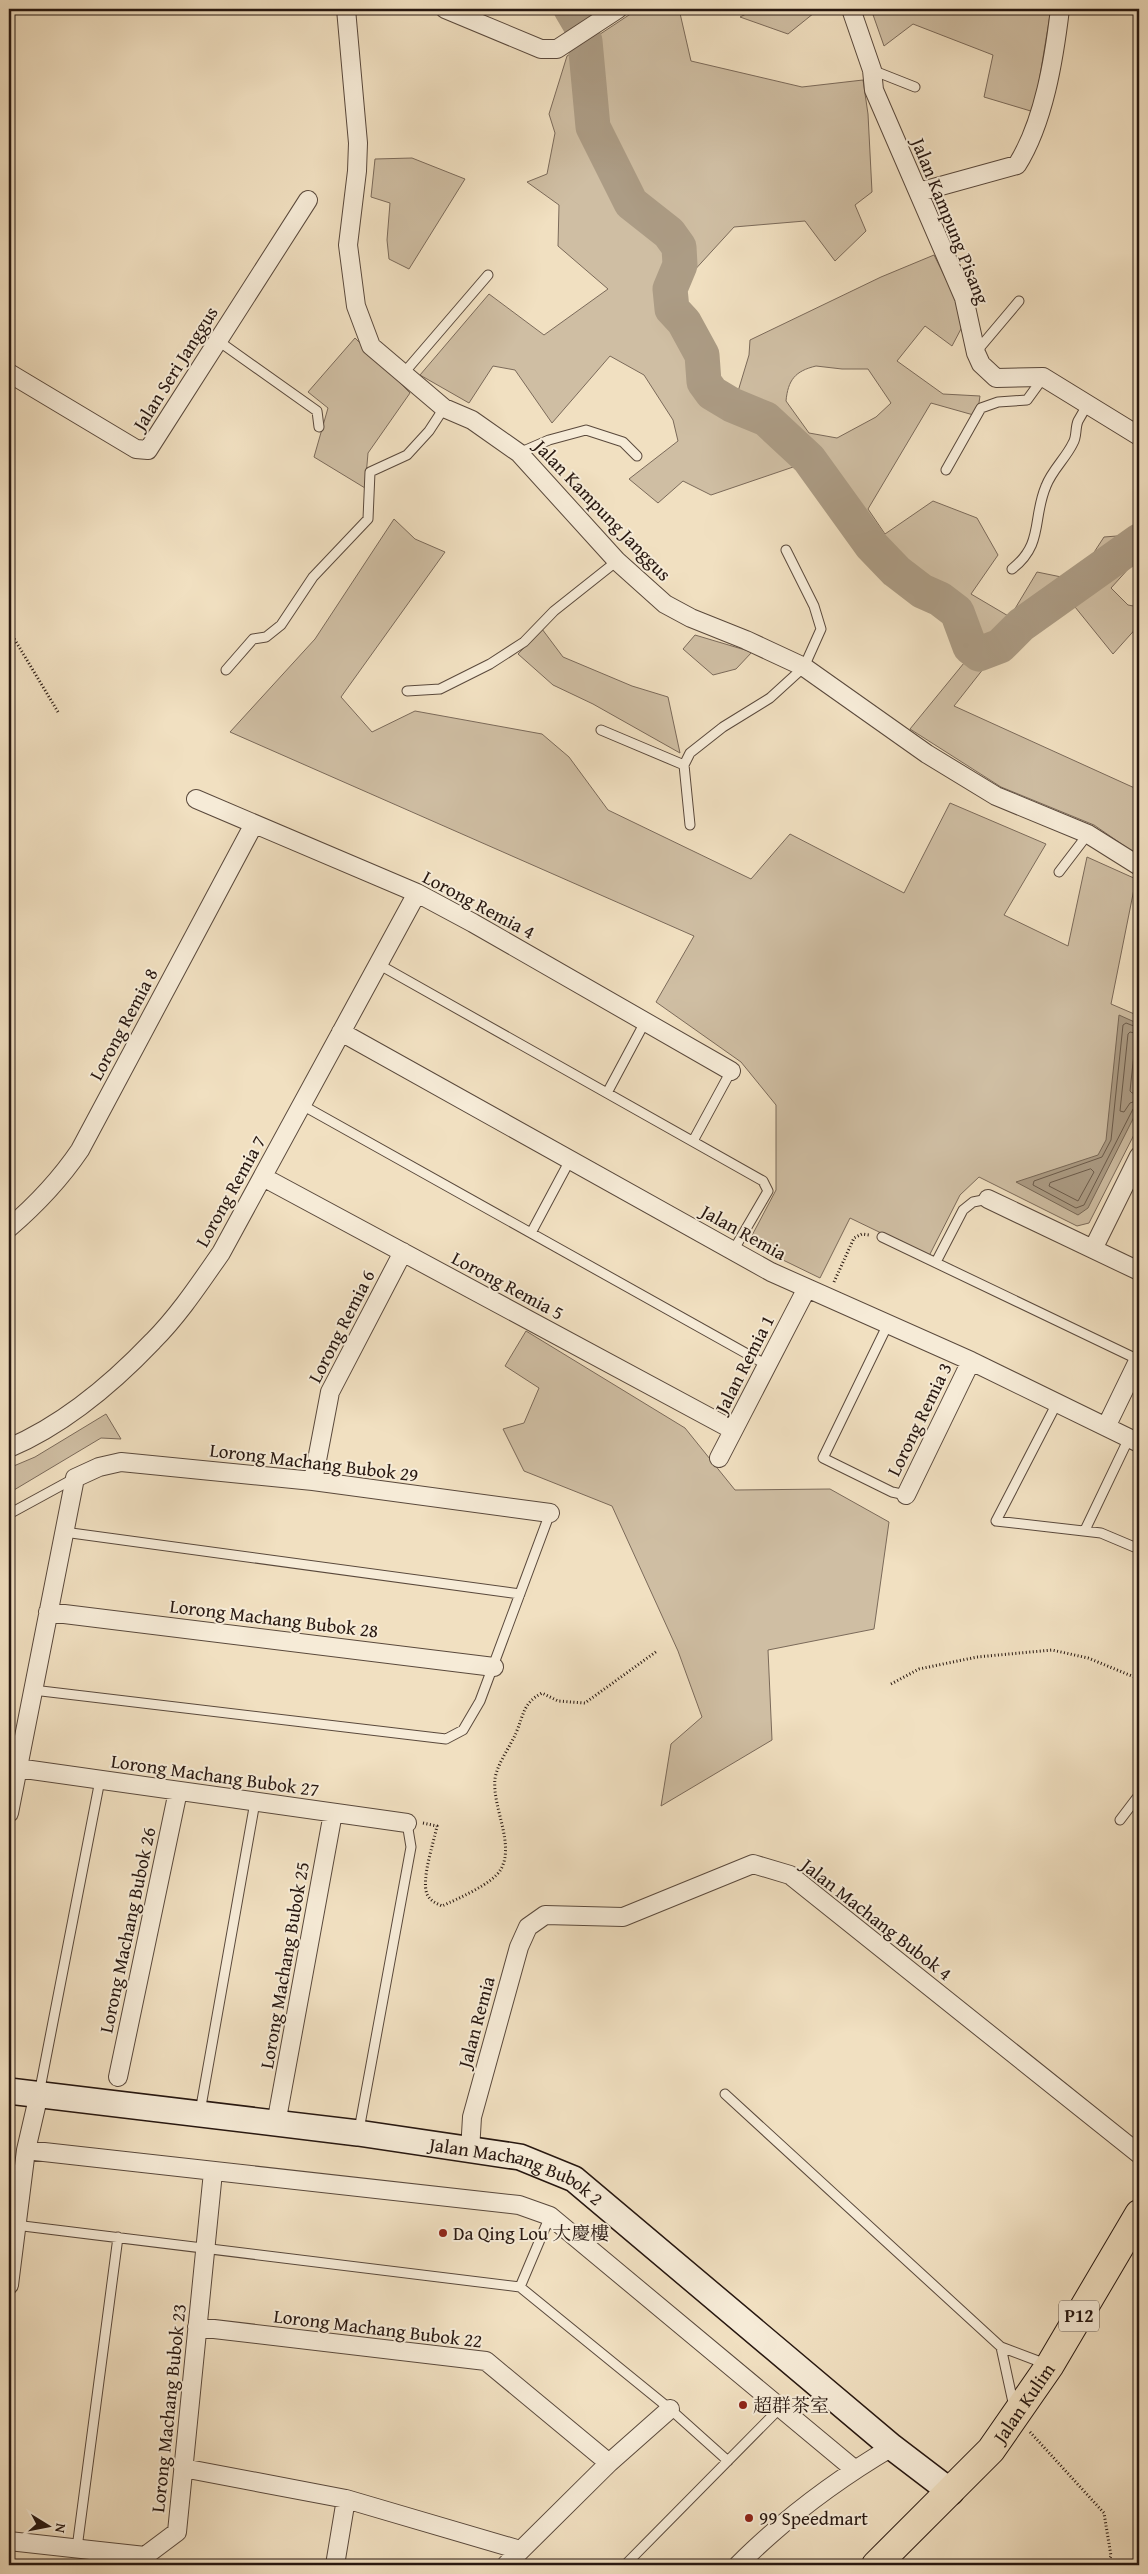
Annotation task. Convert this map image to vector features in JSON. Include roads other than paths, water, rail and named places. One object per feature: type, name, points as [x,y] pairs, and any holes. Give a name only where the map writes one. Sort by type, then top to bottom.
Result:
[{"type":"main road","name":"Jalan Kulim","points":[[876,2565],[991,2450],[1016,2417],[1050,2365],[1139,2214]]},
{"type":"street","name":"Jalan Kampung Janggus","points":[[346,9],[358,143],[357,170],[348,245],[356,306],[371,346],[444,408],[472,420],[519,453],[617,561],[665,604],[691,618],[746,640],[804,667],[927,754],[996,796],[1088,834],[1139,866]]},
{"type":"street","points":[[445,9],[541,49],[557,49],[618,9]]},
{"type":"street","name":"Jalan Kampung Pisang","points":[[851,9],[872,70],[874,90],[920,192],[964,298],[976,352],[981,364],[996,378],[1043,377]]},
{"type":"street","points":[[920,192],[1017,165],[1030,144],[1039,119],[1060,9]]},
{"type":"street","name":"Jalan Seri Janggus","points":[[9,373],[136,449],[148,450],[308,200]]},
{"type":"street","points":[[1043,377],[1138,433]]},
{"type":"street","name":"Lorong Remia 4","points":[[196,799],[417,894],[474,923],[731,1071]]},
{"type":"street","name":"Lorong Remia 8","points":[[9,1228],[35,1206],[59,1180],[80,1150],[254,824]]},
{"type":"street","name":"Lorong Remia 7","points":[[9,1448],[70,1413],[153,1342],[184,1306],[221,1253],[417,894]]},
{"type":"street","name":"Jalan Remia","points":[[341,1032],[733,1251],[807,1288],[971,1361],[1134,1440]]},
{"type":"street","points":[[1093,1249],[1134,1182],[1139,1156]]},
{"type":"street","name":"Lorong Remia 5","points":[[262,1177],[733,1430]]},
{"type":"street","points":[[988,1199],[1139,1271]]},
{"type":"street","name":"Lorong Remia 6","points":[[313,1481],[330,1392],[403,1252]]},
{"type":"street","name":"Jalan Remia 1","points":[[719,1458],[807,1288]]},
{"type":"street","points":[[1106,1426],[1139,1360]]},
{"type":"street","name":"Lorong Remia 3","points":[[906,1495],[971,1361]]},
{"type":"street","name":"Lorong Machang Bubok 29","points":[[75,1478],[99,1467],[121,1462],[313,1481],[550,1513]]},
{"type":"street","points":[[9,1813],[75,1478]]},
{"type":"street","name":"Lorong Machang Bubok 28","points":[[48,1612],[494,1667]]},
{"type":"street","name":"Lorong Machang Bubok 27","points":[[17,1768],[406,1823]]},
{"type":"street","name":"Lorong Machang Bubok 26","points":[[118,2077],[178,1791]]},
{"type":"street","name":"Lorong Machang Bubok 25","points":[[276,2124],[333,1813]]},
{"type":"street","name":"Jalan Machang Bubok 4","points":[[545,1915],[623,1918],[753,1864],[790,1875],[1139,2154]]},
{"type":"street","name":"Jalan Remia","points":[[470,2151],[472,2117],[518,1947],[528,1927],[545,1915]]},
{"type":"street","name":"Jalan Machang Bubok 2","points":[[9,2091],[358,2134],[520,2157],[574,2179],[892,2447],[951,2492]]},
{"type":"street","points":[[9,2285],[12,2224],[39,2094]]},
{"type":"street","name":"Jalan Machang Bubok 2","points":[[26,2150],[519,2205],[550,2216],[854,2469]]},
{"type":"street","name":"Lorong Machang Bubok 23","points":[[9,2541],[145,2556],[177,2532],[213,2172]]},
{"type":"street","name":"Lorong Machang Bubok 22","points":[[197,2327],[486,2361],[609,2463]]},
{"type":"street","points":[[506,2565],[609,2463],[670,2410]]},
{"type":"street","points":[[738,2565],[774,2530],[854,2469],[892,2447]]},
{"type":"street","points":[[183,2468],[346,2499],[520,2550]]},
{"type":"street","points":[[335,2565],[346,2499]]},
{"type":"lane","points":[[872,70],[915,87]]},
{"type":"lane","points":[[403,374],[488,275]]},
{"type":"lane","points":[[976,352],[1020,301]]},
{"type":"lane","points":[[217,340],[318,411],[319,427]]},
{"type":"lane","points":[[946,470],[981,408],[998,402],[1027,400],[1043,377]]},
{"type":"lane","points":[[1012,569],[1025,559],[1031,548],[1036,537],[1038,512],[1046,484],[1075,442],[1078,421],[1089,404]]},
{"type":"lane","points":[[226,670],[253,639],[266,637],[281,625],[313,577],[368,519],[370,472],[407,455],[429,431],[444,408]]},
{"type":"lane","points":[[519,453],[549,440],[586,430],[624,442],[637,456]]},
{"type":"lane","points":[[690,825],[684,765],[690,752],[723,727],[770,698],[804,667],[821,629],[814,606],[786,550]]},
{"type":"lane","points":[[407,691],[440,689],[490,664],[524,642],[554,610],[617,561]]},
{"type":"lane","points":[[601,730],[684,765]]},
{"type":"lane","points":[[1058,872],[1088,834]]},
{"type":"lane","points":[[378,964],[763,1181],[768,1191],[733,1251]]},
{"type":"lane","points":[[607,1093],[645,1022]]},
{"type":"lane","points":[[693,1142],[731,1071]]},
{"type":"lane","points":[[302,1105],[767,1364]]},
{"type":"lane","points":[[531,1233],[570,1160]]},
{"type":"lane","points":[[936,1262],[963,1210],[973,1202],[988,1199]]},
{"type":"lane","points":[[882,1237],[1139,1360]]},
{"type":"lane","points":[[888,1324],[823,1458],[892,1492],[906,1495]]},
{"type":"lane","points":[[1057,1403],[996,1522],[1101,1533],[1139,1549]]},
{"type":"lane","points":[[1085,1530],[1134,1440]]},
{"type":"lane","points":[[9,1514],[75,1478]]},
{"type":"lane","points":[[33,1690],[446,1740],[463,1730],[480,1701],[550,1513]]},
{"type":"lane","points":[[64,1532],[520,1594]]},
{"type":"lane","points":[[39,2094],[100,1780]]},
{"type":"lane","points":[[1120,1820],[1139,1795]]},
{"type":"lane","points":[[199,2114],[254,1802]]},
{"type":"lane","points":[[358,2134],[411,1847],[406,1823]]},
{"type":"lane","points":[[725,2094],[1001,2347],[1050,2365]]},
{"type":"lane","points":[[520,2287],[550,2216]]},
{"type":"lane","points":[[12,2224],[520,2287],[670,2410],[728,2461]]},
{"type":"lane","points":[[77,2548],[118,2237]]},
{"type":"lane","points":[[1001,2347],[1016,2417]]},
{"type":"lane","points":[[626,2565],[781,2407]]},
{"type":"water","points":[[1119,1015],[1139,1024],[1139,1107],[1088,1208],[1078,1215],[1016,1182],[1098,1155],[1106,1140]]},
{"type":"waterway","points":[[571,9],[581,26]]},
{"type":"waterway","points":[[585,41],[593,127],[631,203],[669,233],[679,247],[680,265],[670,289],[672,309],[684,322],[702,355],[704,382],[712,393],[732,405],[766,419],[809,459],[871,545],[896,571],[922,591],[940,599],[957,612],[970,647],[979,654],[1000,646],[1021,625],[1139,541]]},
{"type":"place","name":"Da Qing Lou 大慶樓","points":[[443,2233]]},
{"type":"place","name":"超群茶室","points":[[743,2405]]},
{"type":"place","name":"99 Speedmart","points":[[749,2518]]}]
